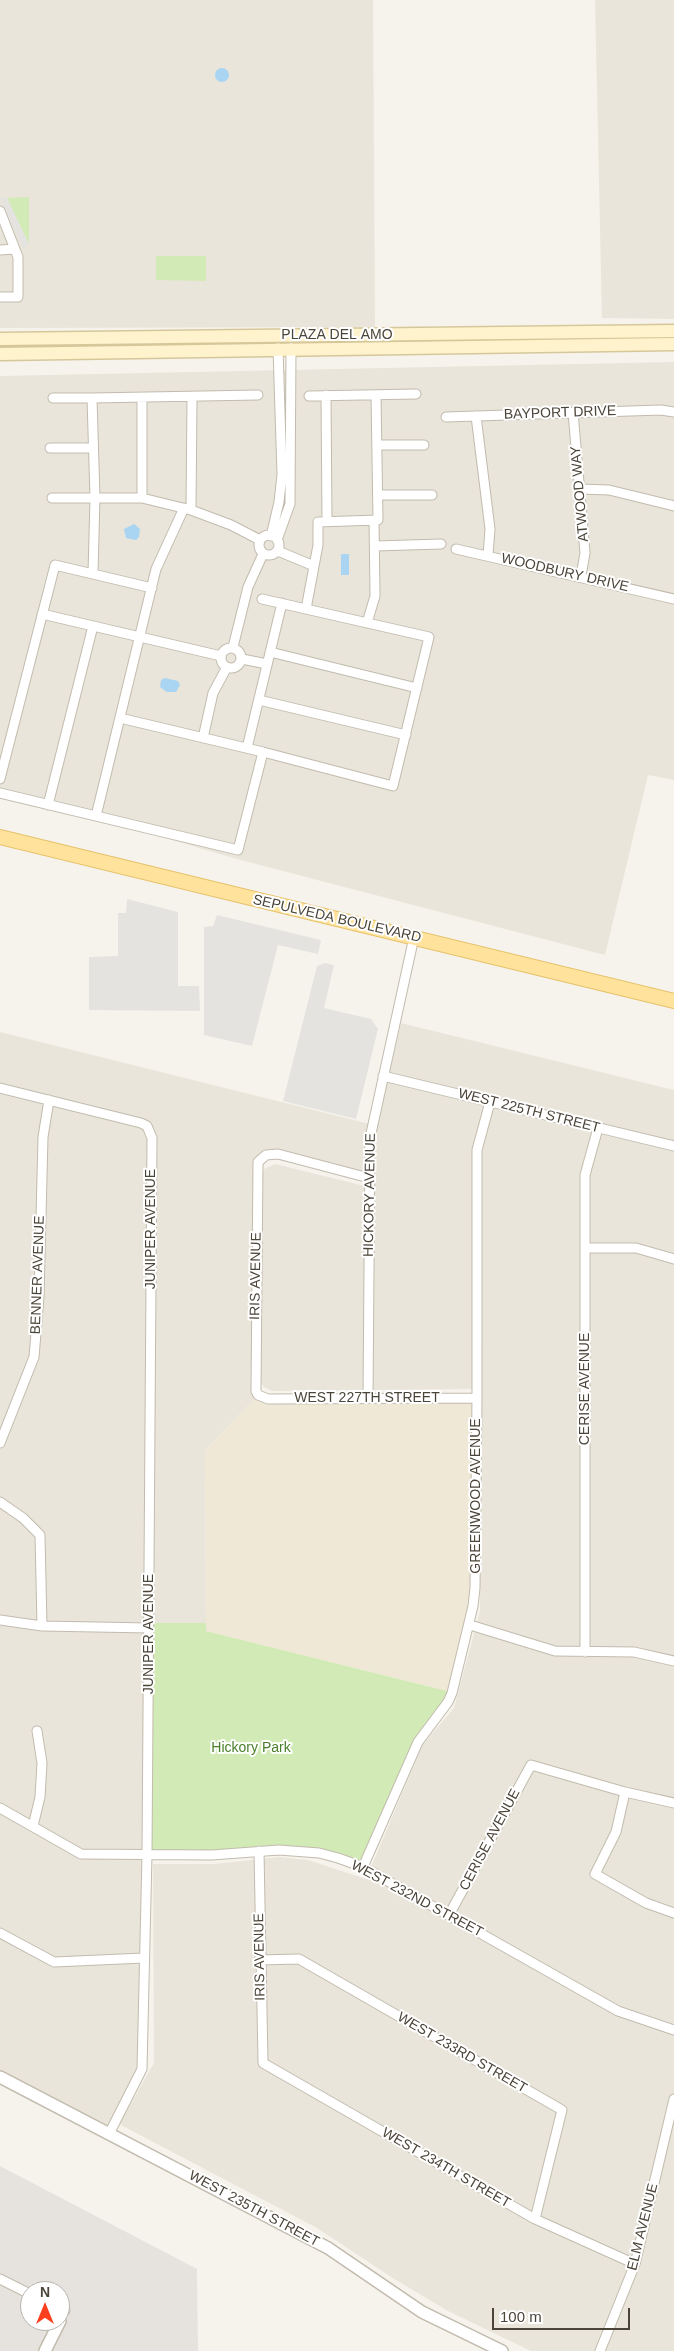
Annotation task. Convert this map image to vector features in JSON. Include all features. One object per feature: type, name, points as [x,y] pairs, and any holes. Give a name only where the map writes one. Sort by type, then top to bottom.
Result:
[{"type":"main road","name":"PLAZA DEL AMO","points":[[509,340],[674,331]]},
{"type":"main road","name":"PLAZA DEL AMO","points":[[0,340],[285,342],[509,340],[674,344]]},
{"type":"main road","points":[[37,340],[37,353]]},
{"type":"main road","name":"PLAZA DEL AMO","points":[[0,354],[285,342]]},
{"type":"main road","name":"SEPULVEDA BOULEVARD","points":[[0,837],[674,1001]]},
{"type":"street","points":[[0,211],[18,258],[18,297],[0,297]]},
{"type":"street","points":[[0,250],[15,250]]},
{"type":"street","points":[[274,538],[290,504],[285,342]]},
{"type":"street","points":[[274,538],[282,475],[285,342]]},
{"type":"street","points":[[309,396],[416,394]]},
{"type":"street","points":[[53,398],[258,395]]},
{"type":"street","points":[[326,395],[327,521]]},
{"type":"street","points":[[306,609],[318,545],[318,522],[378,520],[376,395]]},
{"type":"street","points":[[96,816],[156,569],[188,509],[192,397]]},
{"type":"street","points":[[92,398],[93,573]]},
{"type":"street","points":[[142,398],[142,498]]},
{"type":"street","name":"BAYPORT DRIVE","points":[[446,417],[661,410],[674,412]]},
{"type":"street","name":"ATWOOD WAY","points":[[573,412],[585,553],[581,576]]},
{"type":"street","points":[[476,416],[490,528],[488,555]]},
{"type":"street","points":[[377,445],[424,445]]},
{"type":"street","points":[[50,448],[93,448]]},
{"type":"street","points":[[580,489],[609,490],[674,506]]},
{"type":"street","points":[[378,495],[432,495]]},
{"type":"street","points":[[52,498],[142,498],[188,509],[231,525],[260,540]]},
{"type":"street","points":[[367,623],[375,596],[374,520]]},
{"type":"street","points":[[266,535],[274,538],[279,543],[278,550],[271,555],[263,554],[258,548],[260,540],[266,535]]},
{"type":"street","points":[[375,546],[441,544]]},
{"type":"street","name":"WOODBURY DRIVE","points":[[456,549],[581,576],[674,599]]},
{"type":"street","points":[[278,550],[314,566]]},
{"type":"street","points":[[233,647],[248,587],[263,554]]},
{"type":"street","points":[[0,779],[55,565],[152,588]]},
{"type":"street","points":[[120,718],[247,748],[393,786],[429,637],[262,598]]},
{"type":"street","points":[[247,748],[282,603]]},
{"type":"street","points":[[42,614],[221,656]]},
{"type":"street","points":[[48,805],[93,626]]},
{"type":"street","points":[[233,647],[240,652],[242,659],[238,666],[227,668],[223,664],[221,656],[225,649],[233,647]]},
{"type":"street","points":[[270,652],[417,688]]},
{"type":"street","points":[[242,659],[267,664]]},
{"type":"street","points":[[203,738],[213,693],[227,668]]},
{"type":"street","points":[[258,700],[406,735]]},
{"type":"street","points":[[0,793],[238,850],[263,752]]},
{"type":"street","name":"HICKORY AVENUE","points":[[368,1398],[371,1126],[414,938]]},
{"type":"street","name":"WEST 225TH STREET","points":[[383,1076],[674,1146]]},
{"type":"street","points":[[0,1088],[49,1100]]},
{"type":"street","name":"JUNIPER AVENUE","points":[[49,1100],[141,1123],[147,1126],[152,1138],[147,1856],[142,2069],[109,2134]]},
{"type":"street","name":"BENNER AVENUE","points":[[0,1443],[34,1357],[39,1297],[42,1137],[49,1100]]},
{"type":"street","name":"GREENWOOD AVENUE","points":[[363,1867],[424,1730],[448,1702],[470,1625],[476,1588],[477,1150],[490,1102]]},
{"type":"street","name":"CERISE AVENUE","points":[[585,1652],[585,1175],[598,1128]]},
{"type":"street","name":"IRIS AVENUE","points":[[258,1395],[255,1384],[257,1168],[262,1158],[271,1153],[278,1154],[369,1178]]},
{"type":"street","points":[[586,1248],[636,1248],[674,1259]]},
{"type":"street","name":"WEST 227TH STREET","points":[[258,1395],[268,1399],[477,1398]]},
{"type":"street","points":[[0,1502],[23,1518],[40,1535],[42,1626]]},
{"type":"street","points":[[0,1620],[42,1626],[149,1628]]},
{"type":"street","points":[[470,1625],[555,1651],[634,1652],[674,1661]]},
{"type":"street","points":[[33,1826],[40,1797],[42,1763],[37,1731]]},
{"type":"street","name":"CERISE AVENUE","points":[[449,1915],[531,1764],[625,1792]]},
{"type":"street","points":[[674,1803],[625,1792],[616,1832],[595,1874],[646,1903],[674,1913]]},
{"type":"street","name":"WEST 232ND STREET","points":[[0,1808],[81,1854],[212,1856],[259,1851],[319,1853],[363,1867],[618,2011],[674,2030]]},
{"type":"street","name":"IRIS AVENUE","points":[[259,1851],[259,1960],[263,2063]]},
{"type":"street","points":[[0,1933],[54,1962],[144,1958]]},
{"type":"street","name":"WEST 233RD STREET","points":[[259,1960],[299,1959],[562,2110],[535,2219]]},
{"type":"street","name":"WEST 234TH STREET","points":[[263,2063],[535,2219],[635,2264]]},
{"type":"street","name":"WEST 235TH STREET","points":[[0,2077],[328,2248],[422,2312],[502,2351]]},
{"type":"street","name":"ELM AVENUE","points":[[600,2351],[635,2264],[674,2099]]},
{"type":"street","points":[[0,2279],[20,2289]]},
{"type":"street","points":[[45,2351],[54,2331]]},
{"type":"shaded area","points":[[0,0],[373,0],[375,327],[0,328]]},
{"type":"shaded area","points":[[595,0],[674,0],[674,319],[602,318]]},
{"type":"shaded area","points":[[0,198],[7,198],[29,244],[23,249]]},
{"type":"shaded area","points":[[674,362],[674,780],[648,775],[605,955],[237,859],[0,790],[0,376]]},
{"type":"shaded area","points":[[127,899],[178,912],[178,986],[199,986],[200,1011],[89,1010],[89,957],[118,956],[118,913],[126,913]]},
{"type":"shaded area","points":[[217,915],[321,940],[318,954],[278,945],[252,1046],[204,1035],[204,927],[213,926]]},
{"type":"shaded area","points":[[325,963],[334,965],[324,1008],[371,1019],[378,1029],[356,1119],[283,1101],[317,966]]},
{"type":"shaded area","points":[[401,1023],[674,1090],[674,2351],[531,2351],[448,2311],[391,2277],[317,2228],[119,2124],[154,2063],[153,1864],[214,1864],[279,1857],[308,1860],[366,1879],[423,1744],[454,1708],[480,1611],[481,1389],[272,1391],[264,1387],[260,1381],[262,1175],[264,1169],[275,1164],[373,1188],[373,1145]]},
{"type":"shaded area","points":[[0,1032],[370,1124],[368,1177],[294,1159],[261,1158],[258,1395],[205,1451],[206,1623],[150,1623],[152,1147],[147,1126],[149,1628],[142,2069],[109,2134],[0,2075]]},
{"type":"shaded area","points":[[258,1395],[475,1400],[474,1589],[451,1692],[206,1631],[205,1451]]},
{"type":"shaded area","points":[[0,2166],[197,2269],[198,2351],[0,2351]]},
{"type":"green space","points":[[29,197],[29,244],[7,198]]},
{"type":"green space","points":[[156,256],[206,256],[206,281],[156,280]]},
{"type":"green space","name":"Hickory Park","points":[[150,1623],[206,1623],[206,1631],[451,1692],[430,1721],[363,1866],[318,1852],[148,1854]]},
{"type":"water","points":[[219,68],[225,68],[229,75],[225,82],[219,82],[215,78],[215,72]]},
{"type":"water","points":[[134,524],[140,529],[139,537],[136,540],[126,538],[124,529]]},
{"type":"water","points":[[341,554],[349,554],[349,575],[341,575]]},
{"type":"water","points":[[165,678],[178,681],[180,685],[176,692],[167,692],[160,687],[161,680]]}]
